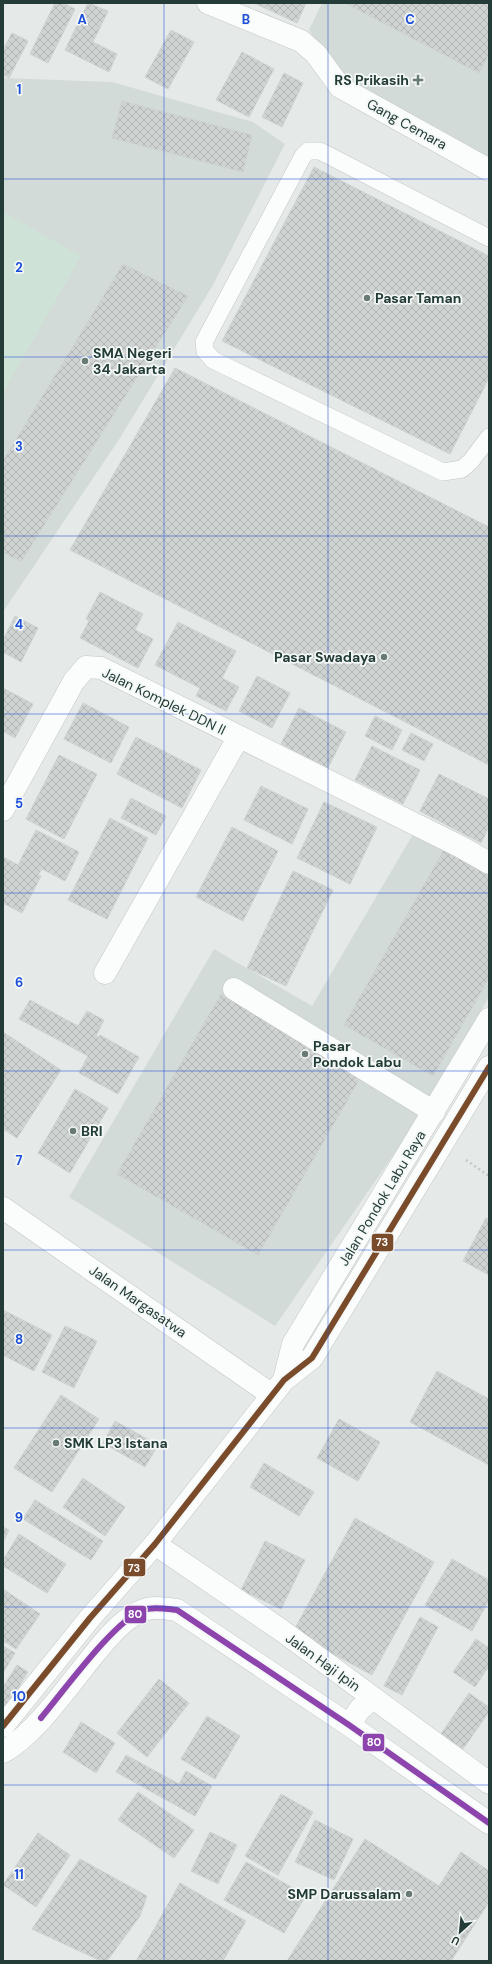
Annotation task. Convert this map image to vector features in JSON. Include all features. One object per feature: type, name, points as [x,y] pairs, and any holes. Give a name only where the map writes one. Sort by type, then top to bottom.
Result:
[{"type":"street","name":"Gang Cemara","points":[[208,3],[301,41],[316,54],[340,87],[489,170]]},
{"type":"street","name":"Jalan Komplek DDN II","points":[[3,810],[74,681],[86,667],[101,668],[489,863]]},
{"type":"street","name":"Jalan Komplek DDN II","points":[[105,973],[238,738]]},
{"type":"street","points":[[234,989],[434,1112]]},
{"type":"street","name":"Jalan Pondok Labu Raya","points":[[278,1387],[293,1344],[489,1019]]},
{"type":"street","name":"Jalan Pondok Labu Raya","points":[[3,1726],[90,1618],[155,1544],[278,1387],[312,1358],[470,1101],[489,1067]]},
{"type":"street","points":[[449,1087],[470,1101]]},
{"type":"street","name":"Jalan Margasatwa","points":[[3,1208],[278,1387]]},
{"type":"street","points":[[318,1304],[338,1316]]},
{"type":"street","name":"Jalan Haji Ipin","points":[[155,1544],[281,1630],[489,1783]]},
{"type":"street","points":[[3,1752],[18,1743],[35,1726],[108,1638],[124,1623],[144,1610],[165,1608],[177,1610],[349,1725],[489,1824]]},
{"type":"street","points":[[349,1725],[360,1710],[373,1698]]},
{"type":"lane","points":[[489,238],[320,151],[308,151],[303,156],[204,342],[205,352],[213,360],[443,472],[462,469],[489,437]]},
{"type":"shaded area","name":"RS Prikasih","points":[[322,3],[489,3],[489,168],[359,93],[333,67],[309,30]]},
{"type":"shaded area","name":"SMA Negeri 34 Jakarta","points":[[3,78],[112,82],[253,122],[285,144],[213,285],[120,438],[3,612]]},
{"type":"shaded area","name":"Pasar Pondok Labu","points":[[416,829],[489,869],[489,997],[430,1102],[275,1326],[69,1197],[214,949],[312,1006]]},
{"type":"green space","points":[[3,212],[81,256],[3,393]]},
{"type":"building","points":[[55,3],[63,3],[75,9],[48,63],[30,54]]},
{"type":"building","points":[[88,3],[108,11],[93,42],[117,54],[109,72],[65,50]]},
{"type":"building","points":[[254,3],[306,3],[297,23]]},
{"type":"building","points":[[345,3],[489,3],[489,54],[479,73]]},
{"type":"building","points":[[171,30],[194,42],[168,89],[145,77]]},
{"type":"building","points":[[12,33],[28,41],[9,78],[3,75],[3,50]]},
{"type":"building","points":[[242,52],[274,69],[249,117],[216,100]]},
{"type":"building","points":[[284,73],[303,83],[282,127],[262,117]]},
{"type":"building","points":[[122,101],[252,135],[243,172],[112,138]]},
{"type":"building","name":"Pasar Taman","points":[[314,167],[489,256],[489,378],[450,454],[222,341]]},
{"type":"building","points":[[123,264],[188,296],[21,562],[3,552],[3,461]]},
{"type":"building","name":"Pasar Swadaya","points":[[175,368],[489,527],[489,765],[70,550]]},
{"type":"building","points":[[100,592],[143,614],[135,630],[153,639],[138,668],[80,638],[89,621],[86,619]]},
{"type":"building","points":[[15,616],[38,628],[21,662],[3,652],[3,640]]},
{"type":"building","points":[[178,622],[236,651],[222,678],[239,687],[226,711],[196,696],[200,688],[155,665]]},
{"type":"building","points":[[257,676],[290,693],[272,728],[239,711]]},
{"type":"building","points":[[3,688],[33,704],[15,738],[3,731]]},
{"type":"building","points":[[83,703],[129,727],[111,763],[64,739]]},
{"type":"building","points":[[299,708],[346,732],[328,768],[281,744]]},
{"type":"building","points":[[375,716],[402,730],[392,750],[365,736]]},
{"type":"building","points":[[411,733],[433,744],[424,761],[402,750]]},
{"type":"building","points":[[136,737],[201,770],[182,808],[117,774]]},
{"type":"building","points":[[372,746],[420,770],[403,804],[355,780]]},
{"type":"building","points":[[59,755],[97,774],[64,839],[26,819]]},
{"type":"building","points":[[439,774],[489,799],[489,827],[481,843],[420,811]]},
{"type":"building","points":[[261,786],[308,809],[292,844],[244,820]]},
{"type":"building","points":[[131,798],[166,816],[156,835],[121,818]]},
{"type":"building","points":[[324,802],[377,827],[350,884],[297,858]]},
{"type":"building","points":[[110,818],[148,838],[107,919],[68,900]]},
{"type":"building","points":[[232,827],[278,851],[243,921],[196,897]]},
{"type":"building","points":[[36,830],[79,852],[65,881],[42,869],[38,875],[41,876],[22,913],[3,903],[3,857],[18,865]]},
{"type":"building","points":[[445,848],[489,873],[489,978],[433,1076],[344,1025]]},
{"type":"building","points":[[293,871],[333,890],[286,986],[247,968]]},
{"type":"building","points":[[221,994],[362,1075],[258,1255],[117,1174]]},
{"type":"building","points":[[30,1000],[78,1026],[87,1011],[104,1020],[96,1036],[99,1037],[100,1035],[139,1057],[118,1094],[79,1073],[88,1056],[19,1019]]},
{"type":"building","points":[[3,1032],[61,1070],[17,1138],[3,1129]]},
{"type":"building","name":"BRI","points":[[75,1089],[108,1108],[70,1173],[38,1153]]},
{"type":"building","points":[[486,1218],[489,1219],[489,1275],[463,1261]]},
{"type":"building","points":[[3,1310],[52,1335],[34,1371],[3,1355]]},
{"type":"building","points":[[65,1326],[97,1341],[74,1388],[42,1372]]},
{"type":"building","points":[[437,1371],[489,1399],[489,1465],[410,1422]]},
{"type":"building","name":"SMK LP3 Istana","points":[[61,1395],[99,1419],[52,1492],[14,1468]]},
{"type":"building","points":[[339,1419],[380,1442],[358,1481],[317,1458]]},
{"type":"building","points":[[115,1421],[158,1445],[145,1467],[103,1443]]},
{"type":"building","points":[[264,1463],[314,1492],[299,1516],[250,1487]]},
{"type":"building","points":[[83,1478],[125,1507],[105,1536],[63,1507]]},
{"type":"building","points":[[35,1500],[103,1541],[91,1560],[23,1519]]},
{"type":"building","points":[[355,1518],[434,1562],[372,1675],[293,1632]]},
{"type":"building","points":[[3,1527],[9,1530],[3,1542]]},
{"type":"building","points":[[19,1534],[66,1564],[47,1593],[3,1566],[3,1560]]},
{"type":"building","points":[[265,1541],[305,1560],[281,1609],[241,1590]]},
{"type":"building","points":[[452,1559],[489,1580],[489,1600],[472,1631],[425,1605]]},
{"type":"building","points":[[3,1589],[40,1614],[16,1649],[3,1641]]},
{"type":"building","points":[[420,1617],[438,1627],[402,1695],[384,1686]]},
{"type":"building","points":[[476,1639],[489,1648],[489,1666],[475,1687],[453,1672]]},
{"type":"building","points":[[3,1646],[15,1653],[3,1673]]},
{"type":"building","points":[[17,1665],[28,1672],[3,1712],[3,1687]]},
{"type":"building","points":[[159,1679],[189,1703],[147,1757],[117,1733]]},
{"type":"building","points":[[469,1693],[489,1707],[489,1712],[463,1749],[441,1734]]},
{"type":"building","points":[[207,1716],[240,1736],[215,1779],[181,1759]]},
{"type":"building","points":[[81,1722],[115,1743],[96,1773],[63,1752]]},
{"type":"building","points":[[126,1755],[179,1784],[186,1771],[212,1786],[195,1816],[116,1772]]},
{"type":"building","points":[[138,1792],[194,1830],[174,1858],[118,1820]]},
{"type":"building","points":[[281,1794],[313,1812],[278,1875],[245,1856]]},
{"type":"building","points":[[315,1820],[353,1839],[334,1880],[295,1862]]},
{"type":"building","points":[[210,1832],[237,1845],[218,1884],[191,1871]]},
{"type":"building","points":[[38,1833],[70,1855],[36,1907],[3,1885]]},
{"type":"building","name":"SMP Darussalam","points":[[365,1839],[439,1886],[461,1852],[489,1871],[489,1902],[451,1961],[287,1961]]},
{"type":"building","points":[[80,1859],[147,1896],[140,1916],[107,1961],[101,1961],[32,1929]]},
{"type":"building","points":[[246,1862],[306,1895],[284,1933],[224,1900]]},
{"type":"building","points":[[180,1883],[246,1921],[223,1961],[136,1961]]},
{"type":"transit line","name":"73","points":[[3,1726],[90,1618],[155,1544],[284,1380],[312,1358],[489,1067]]},
{"type":"transit line","name":"80","points":[[41,1718],[89,1658],[118,1628],[131,1617],[143,1610],[151,1608],[177,1610],[349,1725],[489,1823]]},
{"type":"place","name":"RS Prikasih","points":[[418,80]]},
{"type":"place","name":"Pasar Taman","points":[[367,298]]},
{"type":"place","name":"SMA Negeri 34 Jakarta","points":[[85,361]]},
{"type":"place","name":"Pasar Swadaya","points":[[384,657]]},
{"type":"place","name":"Pasar Pondok Labu","points":[[305,1054]]},
{"type":"place","name":"BRI","points":[[73,1131]]},
{"type":"place","name":"SMK LP3 Istana","points":[[56,1443]]},
{"type":"place","name":"SMP Darussalam","points":[[409,1894]]}]
